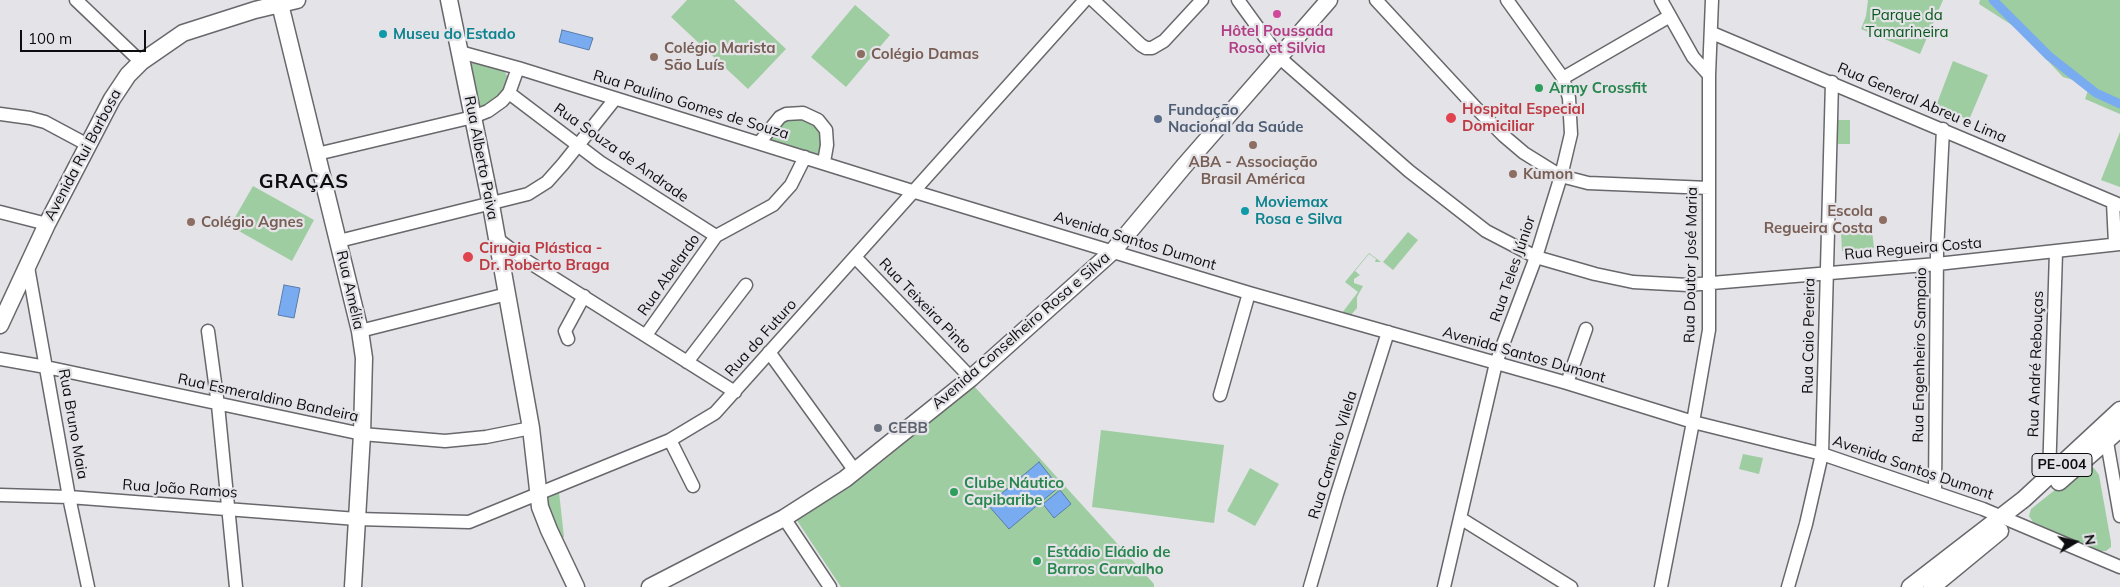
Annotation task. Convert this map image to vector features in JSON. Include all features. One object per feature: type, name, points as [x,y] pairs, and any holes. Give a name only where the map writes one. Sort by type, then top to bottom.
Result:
[{"type":"main road","name":"Rua Alberto Paiva","points":[[450,0],[491,205],[531,428],[537,494],[542,513],[576,587]]},
{"type":"main road","name":"Avenida Conselheiro Rosa e Silva","points":[[650,587],[784,518],[854,472],[971,378],[1113,251],[1184,166],[1329,0]]},
{"type":"main road","name":"Avenida Rui Barbosa","points":[[0,325],[47,224],[88,145],[120,86],[140,62],[183,33],[286,1]]},
{"type":"main road","name":"Rua Amélia","points":[[286,1],[317,154],[360,331],[364,358],[362,434],[352,587]]},
{"type":"main road","name":"PE-004","points":[[1932,587],[2007,519],[2120,410]]},
{"type":"main road","name":"PE-004","points":[[1910,587],[2007,519],[2107,442],[2120,429]]},
{"type":"street","points":[[76,0],[140,62]]},
{"type":"street","name":"Rua do Futuro","points":[[357,519],[469,522],[670,440],[706,420],[734,392],[1085,0]]},
{"type":"street","points":[[1093,0],[1146,48],[1152,48],[1164,41],[1202,0]]},
{"type":"street","name":"Rua Regueira Costa","points":[[1238,0],[1280,58],[1409,171],[1486,231],[1536,257],[1595,274],[1633,282],[1688,285],[1709,284],[1938,264],[2117,244]]},
{"type":"street","points":[[1376,0],[1524,154],[1561,176],[1588,183],[1709,188]]},
{"type":"street","name":"Rua Teles Júnior","points":[[1444,587],[1496,363],[1536,257],[1561,176],[1571,134],[1569,98],[1562,78],[1507,0]]},
{"type":"street","points":[[1661,0],[1670,16],[1704,62]]},
{"type":"street","name":"Rua Doutor José Maria","points":[[1661,587],[1709,330],[1709,75],[1704,62],[1712,32],[1712,0]]},
{"type":"street","points":[[1562,78],[1670,16]]},
{"type":"street","name":"Rua General Abreu e Lima","points":[[1712,32],[2116,203]]},
{"type":"street","name":"Rua Paulino Gomes de Souza","points":[[460,52],[824,162],[912,191]]},
{"type":"street","points":[[317,154],[473,117],[497,106],[509,93],[518,68]]},
{"type":"street","name":"Rua Caio Pereira","points":[[1788,587],[1806,524],[1822,454],[1832,82]]},
{"type":"street","name":"Rua Souza de Andrade","points":[[509,93],[579,146],[652,197],[716,236]]},
{"type":"street","points":[[339,242],[491,205],[528,194],[547,182],[579,146],[615,99]]},
{"type":"street","points":[[759,143],[780,118],[786,114],[803,113],[818,120],[826,130],[827,145],[824,162]]},
{"type":"street","points":[[0,114],[21,116],[44,122],[88,145]]},
{"type":"street","name":"Rua Engenheiro Sampaio","points":[[1934,492],[1938,264],[1943,129]]},
{"type":"street","name":"Rua Abelardo","points":[[646,335],[716,236],[773,205],[792,185],[805,157]]},
{"type":"street","name":"Avenida Santos Dumont","points":[[912,191],[1249,293],[1496,363],[1693,422],[1822,454],[2007,519],[2120,567]]},
{"type":"street","points":[[2116,203],[2117,244]]},
{"type":"street","points":[[0,212],[47,224]]},
{"type":"street","points":[[496,238],[527,261],[734,392]]},
{"type":"street","name":"Rua André Rebouças","points":[[2049,477],[2056,252]]},
{"type":"street","name":"Rua Teixeira Pinto","points":[[855,257],[971,378]]},
{"type":"street","points":[[503,274],[518,264],[527,261]]},
{"type":"street","name":"Rua Bruno Maia","points":[[28,267],[69,498],[88,587]]},
{"type":"street","points":[[687,362],[746,285]]},
{"type":"street","points":[[1220,395],[1249,293]]},
{"type":"street","points":[[360,331],[506,294]]},
{"type":"street","points":[[568,339],[565,331],[584,296]]},
{"type":"street","points":[[1567,384],[1586,329]]},
{"type":"street","points":[[208,330],[218,405],[236,587]]},
{"type":"street","name":"Rua Carneiro Vilela","points":[[1310,587],[1388,332]]},
{"type":"street","points":[[769,352],[854,472]]},
{"type":"street","name":"Rua Esmeraldino Bandeira","points":[[0,359],[362,434],[445,441],[486,437],[531,428]]},
{"type":"street","points":[[670,440],[694,486]]},
{"type":"street","points":[[2107,442],[2120,516]]},
{"type":"street","points":[[2050,447],[2056,455],[2070,458]]},
{"type":"street","name":"Rua João Ramos","points":[[0,495],[69,498],[357,519]]},
{"type":"street","points":[[784,518],[830,587]]},
{"type":"street","points":[[1460,518],[1571,587]]},
{"type":"green space","points":[[687,0],[734,0],[786,49],[748,89],[671,17]]},
{"type":"green space","name":"Parque da Tamarineira","points":[[1868,0],[1943,0],[1920,54],[1861,29],[1866,16]]},
{"type":"green space","name":"Parque da Tamarineira","points":[[1980,0],[2120,0],[2120,114],[2085,99],[2090,85],[2063,77],[2018,29],[1979,4]]},
{"type":"green space","points":[[855,5],[890,35],[846,87],[811,57]]},
{"type":"green space","points":[[471,61],[504,70],[508,78],[504,95],[480,110]]},
{"type":"green space","points":[[1953,61],[1988,75],[1969,120],[1936,106]]},
{"type":"green space","points":[[803,117],[820,129],[822,152],[818,157],[769,142],[768,138],[777,127],[788,119]]},
{"type":"green space","points":[[1838,120],[1850,120],[1850,144],[1838,144]]},
{"type":"green space","points":[[2120,132],[2120,187],[2101,180]]},
{"type":"green space","points":[[253,186],[314,220],[292,261],[230,226]]},
{"type":"green space","points":[[1872,230],[1874,248],[1842,251],[1841,232]]},
{"type":"green space","points":[[1408,232],[1418,240],[1393,270],[1383,262]]},
{"type":"green space","points":[[1369,253],[1381,262],[1375,262],[1376,259],[1369,254],[1355,271],[1360,275],[1354,279],[1354,283],[1363,286],[1357,297],[1357,308],[1350,316],[1342,313],[1358,292],[1345,282]]},
{"type":"green space","name":"Clube Náutico Capibaribe","points":[[974,386],[1154,584],[1154,587],[841,587],[796,519],[879,464]]},
{"type":"green space","points":[[1101,430],[1224,445],[1214,523],[1092,507]]},
{"type":"green space","points":[[1743,454],[1763,458],[1759,474],[1739,469]]},
{"type":"green space","points":[[2087,467],[2094,468],[2099,475],[2111,542],[2111,547],[2106,551],[2099,551],[2033,522],[2029,516],[2031,509],[2081,469]]},
{"type":"green space","points":[[1250,468],[1279,484],[1255,526],[1227,511]]},
{"type":"green space","points":[[559,492],[564,537],[558,540],[545,502],[548,498]]},
{"type":"water","points":[[562,30],[593,38],[589,50],[559,42]]},
{"type":"water","points":[[284,285],[300,288],[294,318],[278,315]]},
{"type":"water","points":[[1039,462],[1059,487],[1009,529],[988,505]]},
{"type":"water","points":[[1060,490],[1071,504],[1054,518],[1043,504]]},
{"type":"waterway","points":[[1993,0],[2049,56],[2096,93],[2120,104]]},
{"type":"place","name":"Hôtel Poussada Rosa et Silvia","points":[[1277,14]]},
{"type":"place","name":"Museu do Estado","points":[[383,34]]},
{"type":"place","name":"Colégio Damas","points":[[861,54]]},
{"type":"place","name":"Colégio Marista São Luís","points":[[654,57]]},
{"type":"place","name":"Army Crossfit","points":[[1539,88]]},
{"type":"place","name":"Hospital Especial Domiciliar","points":[[1451,118]]},
{"type":"place","name":"Fundação Nacional da Saúde","points":[[1158,119]]},
{"type":"place","name":"ABA - Associação Brasil América","points":[[1253,145]]},
{"type":"place","name":"Kumon","points":[[1513,174]]},
{"type":"place","name":"Moviemax Rosa e Silva","points":[[1245,211]]},
{"type":"place","name":"Escola Regueira Costa","points":[[1883,220]]},
{"type":"place","name":"Colégio Agnes","points":[[191,222]]},
{"type":"place","name":"Cirugia Plástica - Dr. Roberto Braga","points":[[468,257]]},
{"type":"place","name":"CEBB","points":[[878,428]]},
{"type":"place","name":"Clube Náutico Capibaribe","points":[[954,492]]},
{"type":"place","name":"Estádio Eládio de Barros Carvalho","points":[[1037,561]]},
{"type":"district","name":"GRAÇAS","points":[[304,182]]}]
